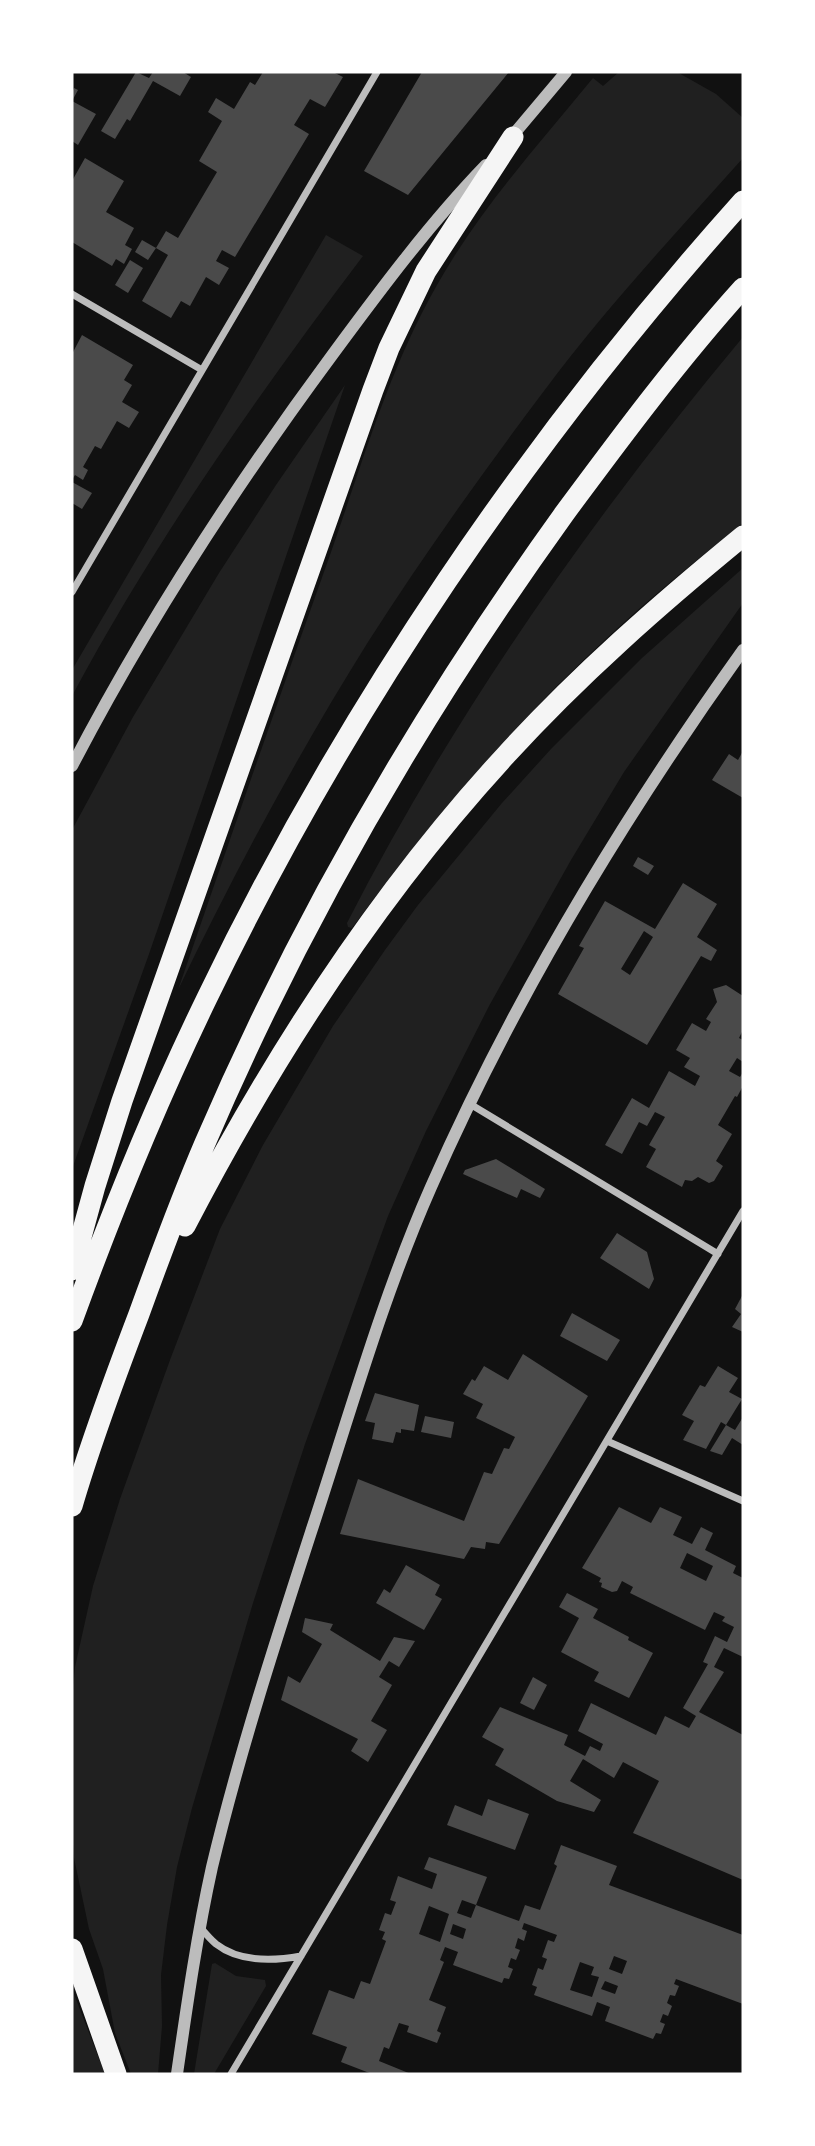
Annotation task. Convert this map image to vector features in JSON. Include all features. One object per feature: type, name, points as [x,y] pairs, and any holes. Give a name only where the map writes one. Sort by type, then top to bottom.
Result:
[{"type":"highway","points":[[72,1270],[122,1101],[377,379],[426,271],[513,137]]},
{"type":"highway","points":[[72,1321],[120,1194],[183,1049],[262,889],[342,746],[444,586],[533,459],[648,312],[743,201]]},
{"type":"highway","points":[[72,1520],[74,1498],[138,1315],[205,1143],[315,915],[393,774],[463,661],[531,560],[646,406],[743,288]]},
{"type":"highway","points":[[138,1315],[193,1210],[283,1052],[364,929],[408,872],[490,773],[547,712],[656,609],[743,536]]},
{"type":"highway","points":[[72,1949],[116,2074]]},
{"type":"street","points":[[72,592],[377,72]]},
{"type":"street","points":[[72,766],[105,703],[169,597],[257,460],[315,379],[453,199],[513,137],[566,72]]},
{"type":"street","points":[[72,294],[202,370]]},
{"type":"street","points":[[177,2074],[200,1927],[217,1847],[243,1751],[403,1255],[470,1104],[581,897],[632,815],[743,650]]},
{"type":"street","points":[[470,1104],[718,1254]]},
{"type":"street","points":[[231,2074],[743,1211]]},
{"type":"street","points":[[607,1441],[743,1501]]},
{"type":"street","points":[[200,1927],[216,1945],[239,1954],[281,1960],[301,1956]]},
{"type":"shaded area","points":[[619,72],[677,72],[716,94],[743,118],[743,158],[641,272],[567,361],[476,483],[410,578],[342,684],[292,770],[178,990],[390,383],[420,317],[471,230],[531,153],[593,78],[603,86]]},
{"type":"shaded area","points":[[326,235],[363,256],[284,362],[209,470],[104,638],[72,696],[72,670]]},
{"type":"shaded area","points":[[743,337],[743,523],[625,621],[539,704],[442,813],[352,928],[348,927],[347,923],[433,768],[529,619],[633,475]]},
{"type":"shaded area","points":[[345,385],[72,1169],[72,830],[133,717],[219,573]]},
{"type":"shaded area","points":[[743,568],[743,603],[624,772],[571,860],[489,1006],[426,1131],[388,1216],[305,1444],[253,1603],[192,1808],[177,1867],[167,1925],[161,1975],[162,2026],[158,2074],[131,2074],[115,2033],[103,1969],[89,1929],[74,1858],[72,1701],[75,1667],[93,1586],[120,1499],[220,1229],[263,1145],[333,1026],[418,905],[502,803],[551,749],[642,658]]},
{"type":"shaded area","points":[[215,1963],[236,1976],[265,1980],[266,1986],[214,2074],[194,2074],[212,1964]]},
{"type":"shaded area","points":[[72,1989],[105,2074],[72,2074]]},
{"type":"building","points":[[136,72],[149,78],[153,72],[183,72],[191,77],[180,96],[153,81],[130,121],[127,119],[115,139],[101,131]]},
{"type":"building","points":[[263,72],[333,72],[343,77],[325,107],[310,99],[294,125],[309,134],[235,257],[222,250],[216,261],[229,268],[219,285],[206,277],[190,306],[181,301],[171,318],[142,301],[168,255],[156,248],[166,231],[178,238],[217,172],[199,161],[222,121],[208,112],[216,98],[234,109],[250,82],[255,85]]},
{"type":"building","points":[[422,72],[509,72],[408,195],[364,171]]},
{"type":"building","points":[[74,88],[78,90],[72,101],[72,93]]},
{"type":"building","points":[[72,101],[96,114],[78,145],[72,141]]},
{"type":"building","points":[[85,158],[124,181],[106,212],[134,228],[125,245],[132,249],[124,264],[116,259],[112,266],[72,242],[72,181]]},
{"type":"building","points":[[142,240],[156,248],[148,260],[135,252]]},
{"type":"building","points":[[130,260],[143,268],[128,293],[115,285]]},
{"type":"building","points":[[82,335],[133,365],[124,380],[132,385],[122,402],[139,412],[129,428],[117,421],[101,449],[95,446],[83,467],[88,470],[83,480],[75,475],[72,480],[72,354]]},
{"type":"building","points":[[72,482],[92,493],[82,509],[72,503]]},
{"type":"building","points":[[743,751],[743,798],[712,780],[729,754],[738,760]]},
{"type":"building","points":[[638,857],[654,866],[648,875],[633,866]]},
{"type":"building","points":[[683,883],[717,904],[697,937],[717,950],[711,961],[701,956],[647,1045],[558,994],[584,948],[579,946],[605,901],[655,929]],"holes":[[[644,931],[653,937],[630,975],[621,969]]]},
{"type":"building","points":[[726,985],[743,996],[743,1030],[739,1038],[743,1040],[743,1062],[737,1058],[729,1071],[740,1077],[743,1072],[743,1086],[718,1125],[732,1134],[716,1161],[723,1166],[714,1181],[709,1183],[698,1177],[692,1181],[685,1180],[682,1187],[646,1167],[656,1149],[649,1145],[665,1117],[655,1112],[647,1126],[639,1122],[622,1154],[605,1145],[632,1098],[649,1108],[669,1071],[695,1086],[700,1076],[684,1067],[690,1058],[676,1050],[692,1023],[706,1031],[711,1022],[706,1019],[717,1002],[713,989]]},
{"type":"building","points":[[496,1159],[545,1189],[540,1198],[521,1189],[517,1198],[463,1174],[465,1170]]},
{"type":"building","points":[[617,1233],[647,1252],[654,1279],[649,1289],[600,1258]]},
{"type":"building","points":[[743,1294],[743,1332],[732,1327],[741,1314],[735,1309]]},
{"type":"building","points":[[572,1313],[620,1340],[607,1361],[560,1336]]},
{"type":"building","points":[[523,1354],[588,1396],[499,1544],[486,1542],[485,1549],[471,1547],[464,1559],[340,1534],[358,1479],[464,1521],[484,1472],[492,1474],[504,1448],[509,1449],[515,1437],[476,1418],[483,1404],[463,1394],[484,1366],[508,1380]]},
{"type":"building","points":[[718,1366],[738,1378],[729,1392],[742,1399],[726,1425],[721,1422],[706,1449],[683,1440],[694,1421],[682,1415],[700,1385],[705,1387]]},
{"type":"building","points":[[375,1393],[419,1405],[414,1431],[401,1429],[401,1433],[396,1432],[393,1443],[372,1439],[375,1423],[365,1421]]},
{"type":"building","points":[[425,1416],[454,1422],[451,1438],[421,1432]]},
{"type":"building","points":[[743,1417],[743,1445],[732,1438],[722,1455],[710,1451],[726,1425],[735,1430]]},
{"type":"building","points":[[619,1507],[651,1523],[660,1507],[682,1517],[673,1535],[692,1544],[701,1527],[713,1533],[705,1550],[736,1566],[733,1573],[743,1578],[743,1657],[724,1648],[714,1667],[724,1672],[699,1712],[743,1735],[743,1880],[633,1833],[659,1781],[623,1762],[614,1778],[583,1759],[570,1781],[601,1800],[594,1812],[557,1801],[495,1765],[504,1749],[482,1737],[500,1707],[568,1735],[564,1745],[585,1756],[590,1746],[600,1751],[603,1744],[578,1731],[591,1703],[656,1735],[665,1716],[689,1728],[696,1716],[683,1708],[708,1664],[703,1662],[715,1636],[727,1642],[734,1627],[722,1621],[725,1617],[714,1612],[705,1630],[630,1593],[633,1587],[622,1581],[617,1591],[612,1592],[601,1587],[601,1578],[582,1568]],"holes":[[[687,1553],[713,1566],[706,1581],[680,1568]]]},
{"type":"building","points":[[406,1565],[440,1585],[435,1595],[442,1599],[424,1630],[376,1603],[384,1589],[390,1593]]},
{"type":"building","points":[[567,1593],[598,1609],[593,1618],[653,1653],[629,1698],[594,1681],[599,1672],[561,1652],[579,1618],[559,1607]]},
{"type":"building","points":[[305,1618],[333,1624],[330,1630],[380,1661],[394,1637],[415,1641],[399,1667],[389,1661],[379,1677],[392,1685],[371,1721],[387,1730],[368,1762],[351,1751],[358,1739],[281,1700],[288,1676],[300,1683],[322,1644],[302,1632]]},
{"type":"building","points":[[533,1677],[547,1685],[534,1710],[520,1703]]},
{"type":"building","points":[[488,1799],[529,1814],[515,1850],[447,1825],[455,1805],[482,1816]]},
{"type":"building","points":[[561,1845],[617,1866],[609,1885],[743,1935],[743,2004],[676,1979],[674,1984],[679,1986],[675,1996],[670,1995],[667,2003],[672,2006],[668,2016],[663,2014],[660,2022],[665,2024],[661,2034],[656,2033],[653,2039],[605,2021],[610,2007],[597,2002],[592,2016],[534,1995],[537,1987],[532,1985],[538,1968],[543,1970],[547,1959],[542,1957],[548,1940],[554,1942],[557,1935],[524,1923],[522,1929],[527,1931],[524,1941],[518,1938],[515,1948],[520,1950],[516,1960],[511,1958],[508,1967],[513,1969],[509,1979],[504,1978],[502,1983],[453,1965],[458,1952],[445,1947],[440,1960],[444,1962],[429,2000],[446,2007],[437,2031],[441,2033],[437,2043],[407,2032],[409,2026],[399,2023],[389,2049],[384,2047],[379,2061],[411,2074],[372,2074],[341,2062],[347,2047],[312,2034],[329,1990],[354,1999],[361,1981],[370,1984],[386,1941],[382,1939],[385,1932],[379,1930],[385,1913],[391,1915],[396,1902],[390,1900],[398,1876],[432,1889],[437,1874],[424,1869],[429,1857],[487,1877],[476,1905],[519,1921],[525,1905],[540,1910],[557,1866],[554,1864]],"holes":[[[462,1900],[476,1905],[471,1918],[457,1913]],[[429,1906],[449,1914],[440,1942],[419,1934]],[[453,1924],[466,1929],[463,1939],[450,1934]],[[614,1956],[627,1961],[622,1974],[609,1969]],[[580,1962],[594,1967],[591,1975],[599,1977],[592,1997],[570,1990]],[[605,1981],[618,1986],[615,1994],[601,1989]]]}]
